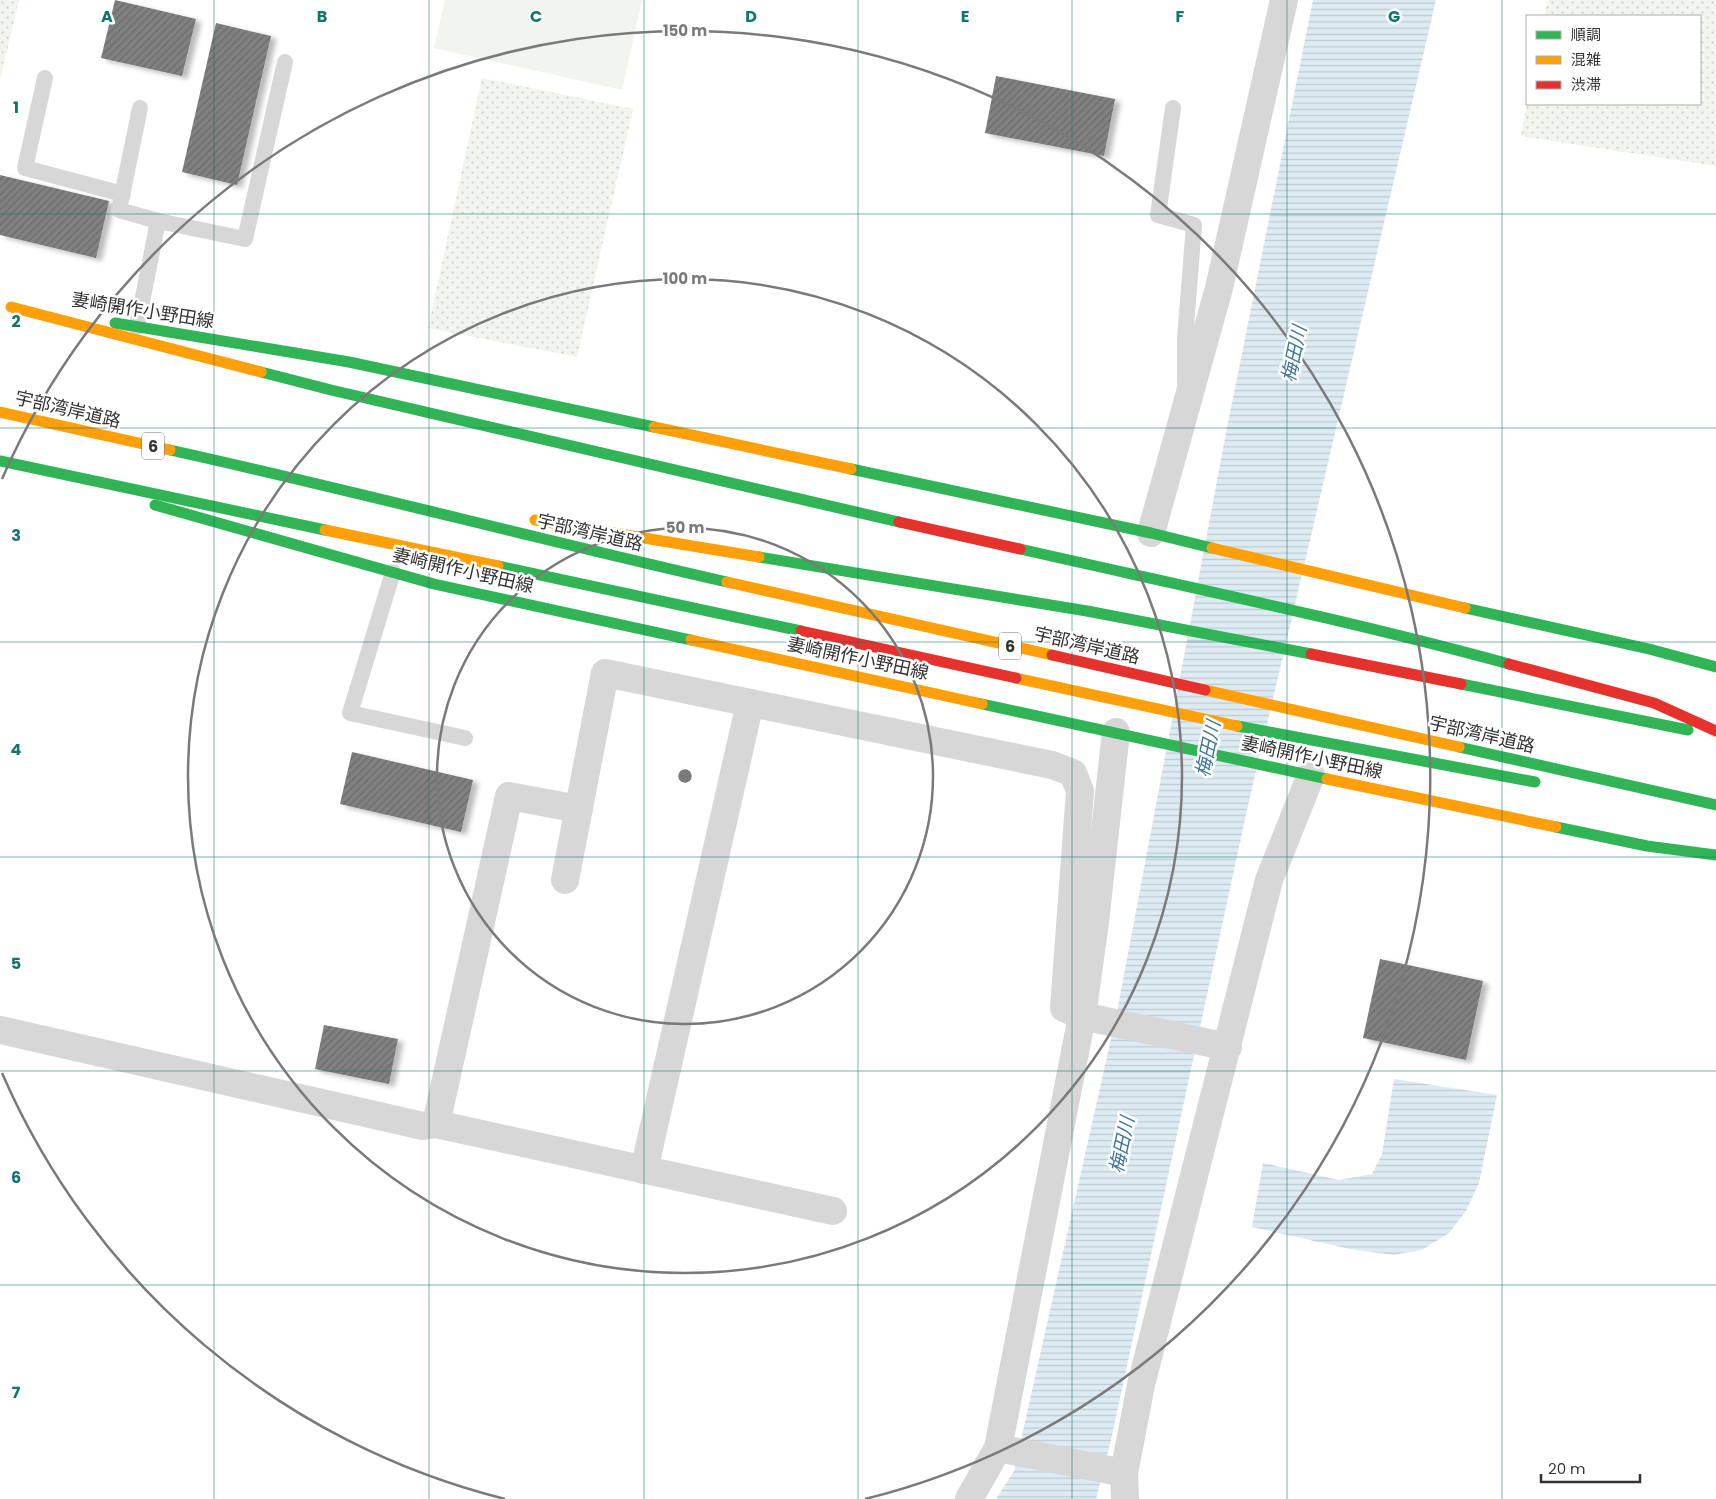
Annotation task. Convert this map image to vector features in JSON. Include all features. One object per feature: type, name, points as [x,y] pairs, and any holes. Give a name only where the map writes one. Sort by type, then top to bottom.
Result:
[{"type":"main road","name":"妻崎開作小野田線","points":[[6,306],[348,362],[1150,533],[1378,588],[1649,649],[1716,667]]},
{"type":"main road","points":[[6,306],[331,390],[789,498],[1290,609],[1425,641],[1654,703],[1716,731]]},
{"type":"main road","name":"宇部湾岸道路","points":[[0,412],[305,480],[693,574],[1716,804]]},
{"type":"main road","name":"妻崎開作小野田線","points":[[0,462],[434,584],[1306,774],[1648,846],[1716,855]]},
{"type":"main road","points":[[0,462],[761,622],[1194,718],[1384,755],[1550,784]]},
{"type":"main road","name":"宇部湾岸道路","points":[[305,480],[466,508]]},
{"type":"main road","name":"宇部湾岸道路","points":[[523,518],[1086,611],[1370,665],[1716,735]]},
{"type":"main road","points":[[1657,803],[1716,814]]},
{"type":"street","points":[[1150,533],[1219,288],[1284,0]]},
{"type":"street","points":[[565,880],[605,673],[1052,765],[1073,773],[1080,791],[1064,1008],[1092,1018],[1228,1047]]},
{"type":"street","points":[[644,1170],[750,703]]},
{"type":"street","points":[[970,1499],[1006,1450],[1092,1018],[1122,734]]},
{"type":"street","points":[[1006,1450],[1121,1481],[1141,1385],[1270,880],[1306,774]]},
{"type":"street","points":[[436,1124],[509,796],[579,809]]},
{"type":"street","points":[[0,1030],[423,1126],[436,1124],[833,1211]]},
{"type":"lane","points":[[140,108],[119,210],[158,221],[245,239],[285,62]]},
{"type":"lane","points":[[45,78],[25,168],[123,194]]},
{"type":"lane","points":[[1173,108],[1158,215],[1194,225],[1184,339],[1185,409]]},
{"type":"lane","points":[[137,327],[158,221]]},
{"type":"lane","points":[[393,572],[350,713],[465,738]]},
{"type":"shaded area","points":[[0,0],[19,0],[0,80]]},
{"type":"shaded area","points":[[445,0],[642,0],[622,90],[434,48]]},
{"type":"shaded area","points":[[1548,0],[1716,0],[1716,166],[1521,136],[1527,105],[1701,105],[1701,15],[1544,15]]},
{"type":"shaded area","points":[[482,78],[633,109],[577,357],[428,328]]},
{"type":"water","name":"梅田川","points":[[1313,0],[1436,0],[1247,810],[1111,1440],[1096,1499],[996,1499],[1014,1471],[1117,1012],[1226,433]]},
{"type":"water","points":[[1394,1079],[1497,1095],[1479,1183],[1466,1211],[1449,1233],[1422,1250],[1393,1255],[1350,1249],[1252,1227],[1263,1163],[1339,1180],[1372,1174],[1382,1154]]},
{"type":"building","points":[[115,0],[196,19],[182,76],[101,58]]},
{"type":"building","points":[[216,23],[271,36],[237,185],[182,172]]},
{"type":"building","points":[[996,76],[1115,99],[1104,156],[985,133]]},
{"type":"building","points":[[0,175],[109,201],[96,258],[0,235]]},
{"type":"building","points":[[352,752],[473,780],[461,832],[340,804]]},
{"type":"building","points":[[1380,959],[1483,981],[1466,1060],[1363,1038]]},
{"type":"building","points":[[324,1025],[398,1039],[389,1084],[315,1069]]},
{"type":"traffic: fast","points":[[115,323],[349,362],[654,427]]},
{"type":"traffic: fast","points":[[261,372],[331,390],[899,522]]},
{"type":"traffic: fast","points":[[170,450],[727,582]]},
{"type":"traffic: fast","points":[[0,461],[325,530]]},
{"type":"traffic: fast","points":[[851,469],[1151,533],[1212,548]]},
{"type":"traffic: fast","points":[[155,505],[434,584],[691,640]]},
{"type":"traffic: fast","points":[[1020,549],[1326,618],[1509,664]]},
{"type":"traffic: fast","points":[[759,557],[1087,611],[1311,654]]},
{"type":"traffic: fast","points":[[498,566],[801,631]]},
{"type":"traffic: fast","points":[[1465,608],[1649,649],[1716,667]]},
{"type":"traffic: fast","points":[[1461,684],[1688,730]]},
{"type":"traffic: fast","points":[[982,704],[1327,779]]},
{"type":"traffic: fast","points":[[1237,726],[1535,782]]},
{"type":"traffic: fast","points":[[1459,747],[1716,805]]},
{"type":"traffic: fast","points":[[1556,827],[1647,846],[1716,855]]},
{"type":"traffic: slow","points":[[11,307],[261,372]]},
{"type":"traffic: slow","points":[[0,412],[170,450]]},
{"type":"traffic: slow","points":[[654,427],[851,469]]},
{"type":"traffic: slow","points":[[535,520],[759,557]]},
{"type":"traffic: slow","points":[[325,530],[498,566]]},
{"type":"traffic: slow","points":[[1212,548],[1465,608]]},
{"type":"traffic: slow","points":[[727,582],[1052,655]]},
{"type":"traffic: slow","points":[[691,640],[982,704]]},
{"type":"traffic: slow","points":[[1016,678],[1237,726]]},
{"type":"traffic: slow","points":[[1205,690],[1459,747]]},
{"type":"traffic: slow","points":[[1327,779],[1556,827]]},
{"type":"traffic: jam","points":[[899,522],[1020,549]]},
{"type":"traffic: jam","points":[[801,631],[1016,678]]},
{"type":"traffic: jam","points":[[1311,654],[1461,684]]},
{"type":"traffic: jam","points":[[1052,655],[1205,690]]},
{"type":"traffic: jam","points":[[1509,664],[1654,703],[1716,731]]}]
